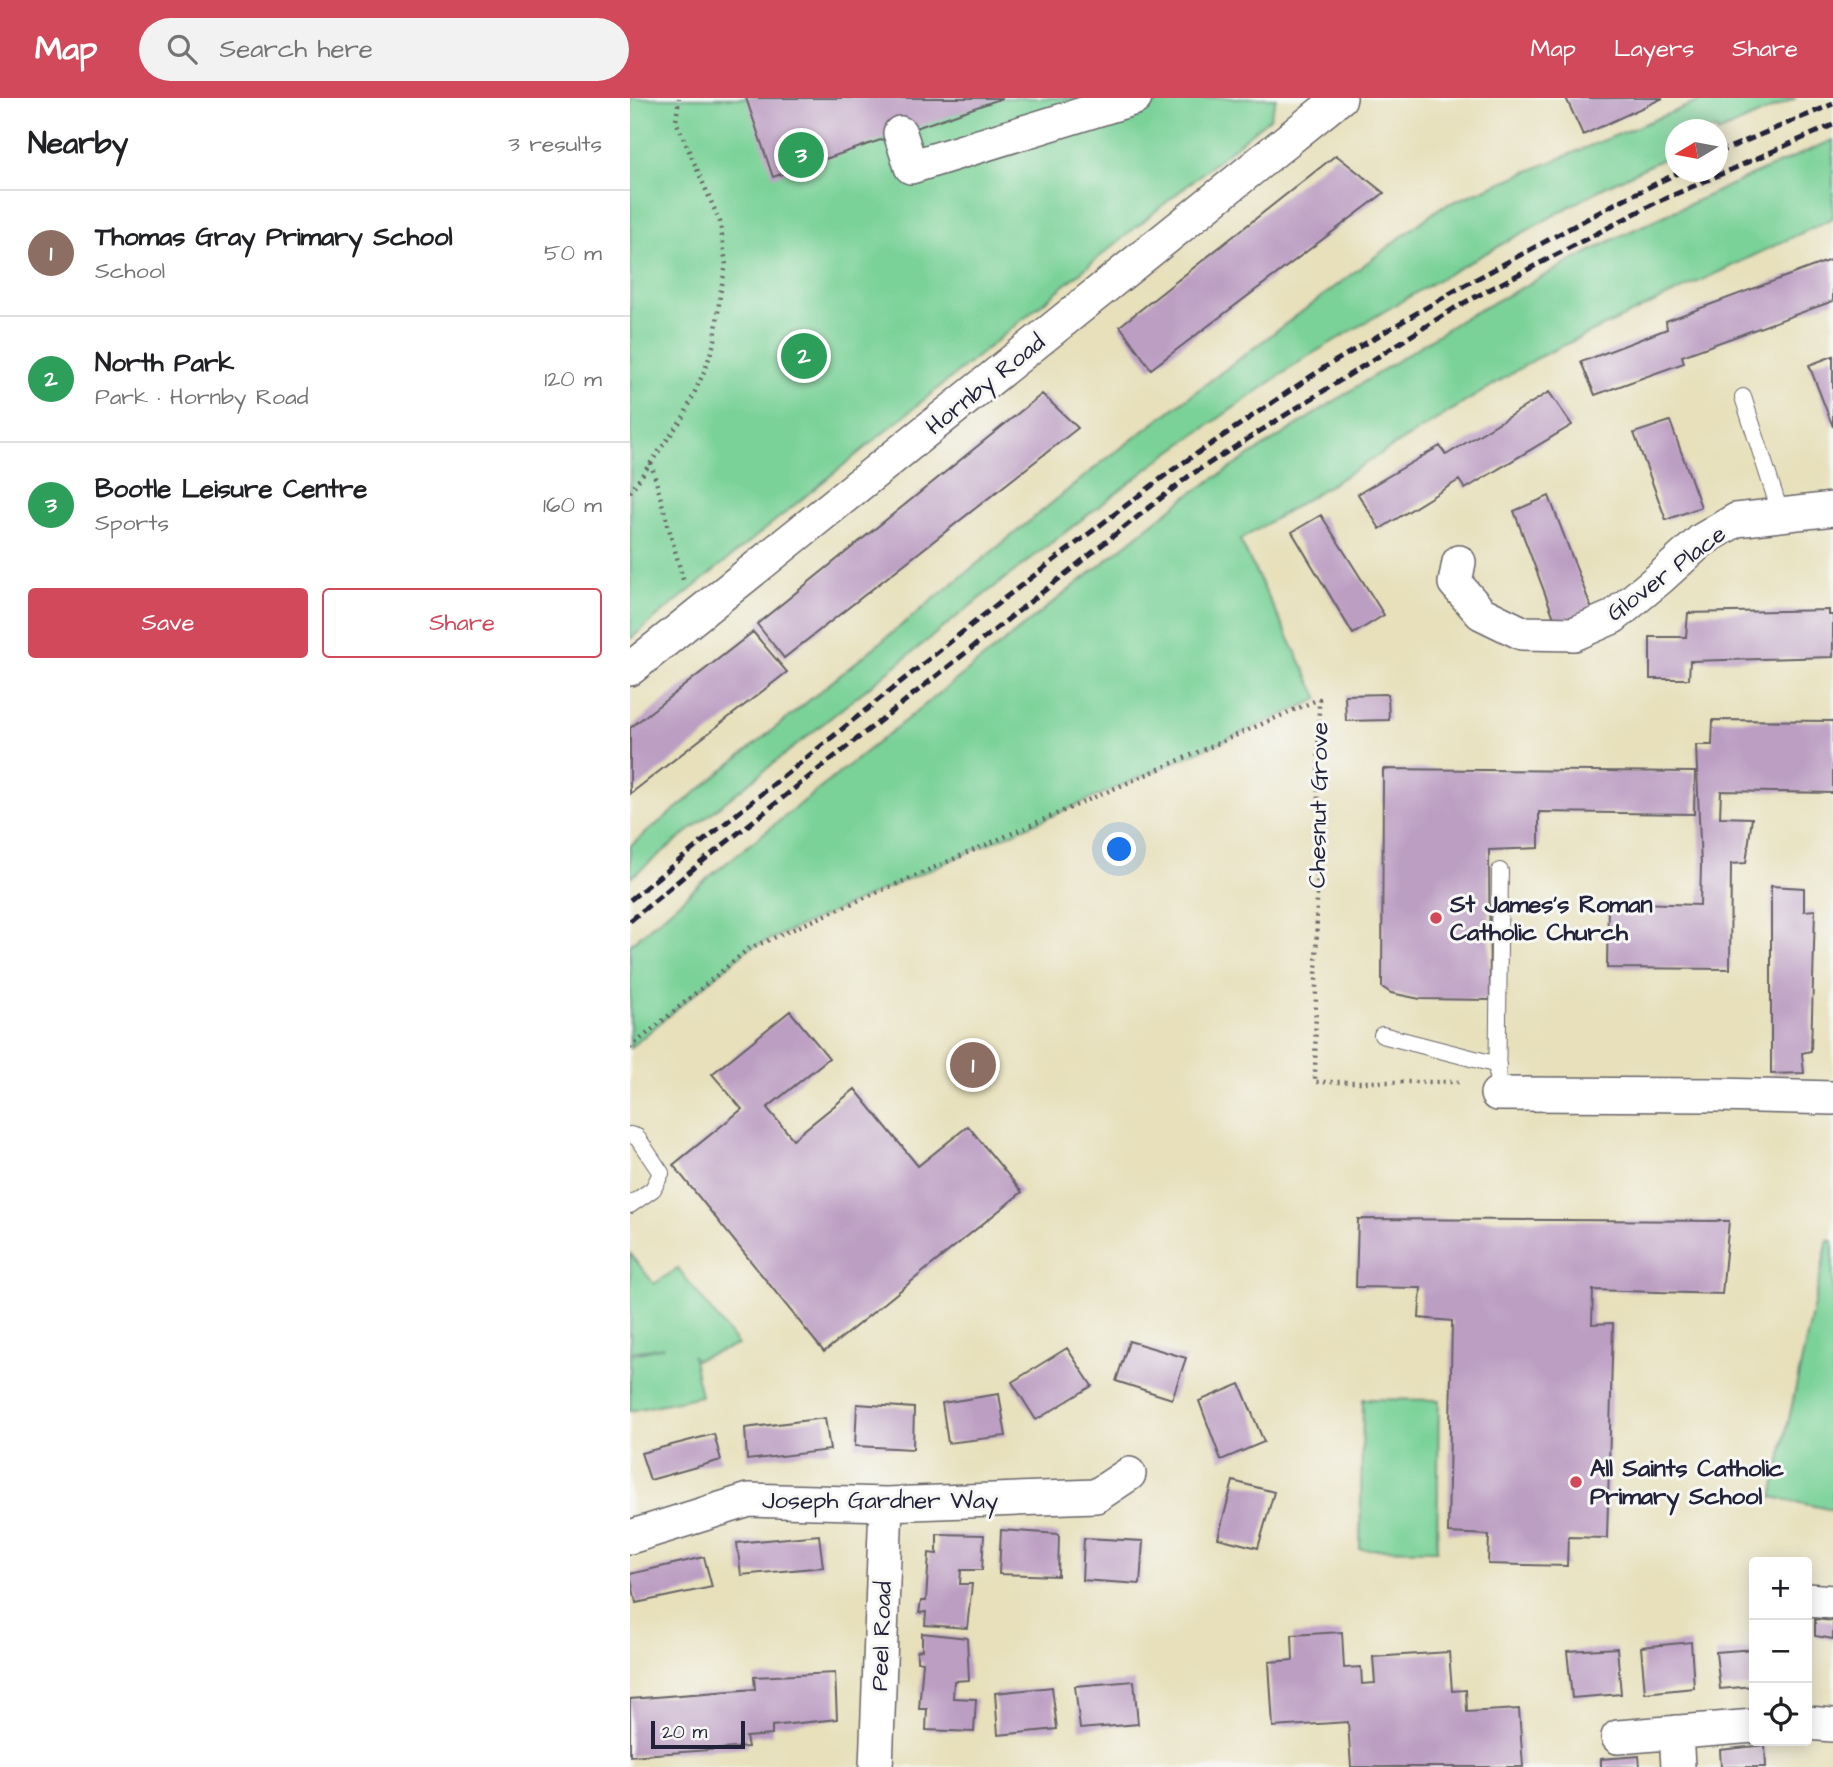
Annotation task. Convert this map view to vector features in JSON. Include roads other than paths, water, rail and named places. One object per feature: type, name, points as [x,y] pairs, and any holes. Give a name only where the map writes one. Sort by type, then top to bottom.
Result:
[{"type":"street","points":[[900,134],[911,167],[1135,98]]},
{"type":"street","name":"Hornby Road","points":[[630,669],[1340,98]]},
{"type":"street","name":"Glover Place","points":[[1459,562],[1455,583],[1481,613],[1522,633],[1574,635],[1612,617],[1702,540],[1736,520],[1833,509]]},
{"type":"street","points":[[1497,1079],[1717,1095],[1833,1098]]},
{"type":"street","name":"Joseph Gardner Way","points":[[630,1537],[749,1500],[886,1504],[1096,1496],[1129,1474]]},
{"type":"street","name":"Peel Road","points":[[876,1767],[886,1504]]},
{"type":"street","points":[[1812,1600],[1833,1602]]},
{"type":"street","points":[[1812,1723],[1833,1725]]},
{"type":"street","points":[[1618,1737],[1749,1726]]},
{"type":"street","points":[[1676,1732],[1678,1767]]},
{"type":"lane","points":[[1743,397],[1780,515]]},
{"type":"lane","points":[[1382,1035],[1497,1079],[1500,871]]},
{"type":"lane","points":[[630,1135],[637,1137],[661,1173],[653,1189],[630,1205]]},
{"type":"railway","points":[[1728,148],[1833,104]]},
{"type":"railway","points":[[630,921],[1189,476],[1458,306],[1655,203],[1833,125]]},
{"type":"railway","points":[[630,900],[1006,597],[1171,471],[1325,367],[1456,290],[1665,179]]},
{"type":"place","name":"Bootle Leisure Centre","points":[[801,155]]},
{"type":"place","name":"North Park","points":[[804,356]]},
{"type":"place","name":"St James's Roman Catholic Church","points":[[1436,918]]},
{"type":"place","name":"Thomas Gray Primary School","points":[[973,1065]]},
{"type":"place","name":"All Saints Catholic Primary School","points":[[1576,1482]]}]
